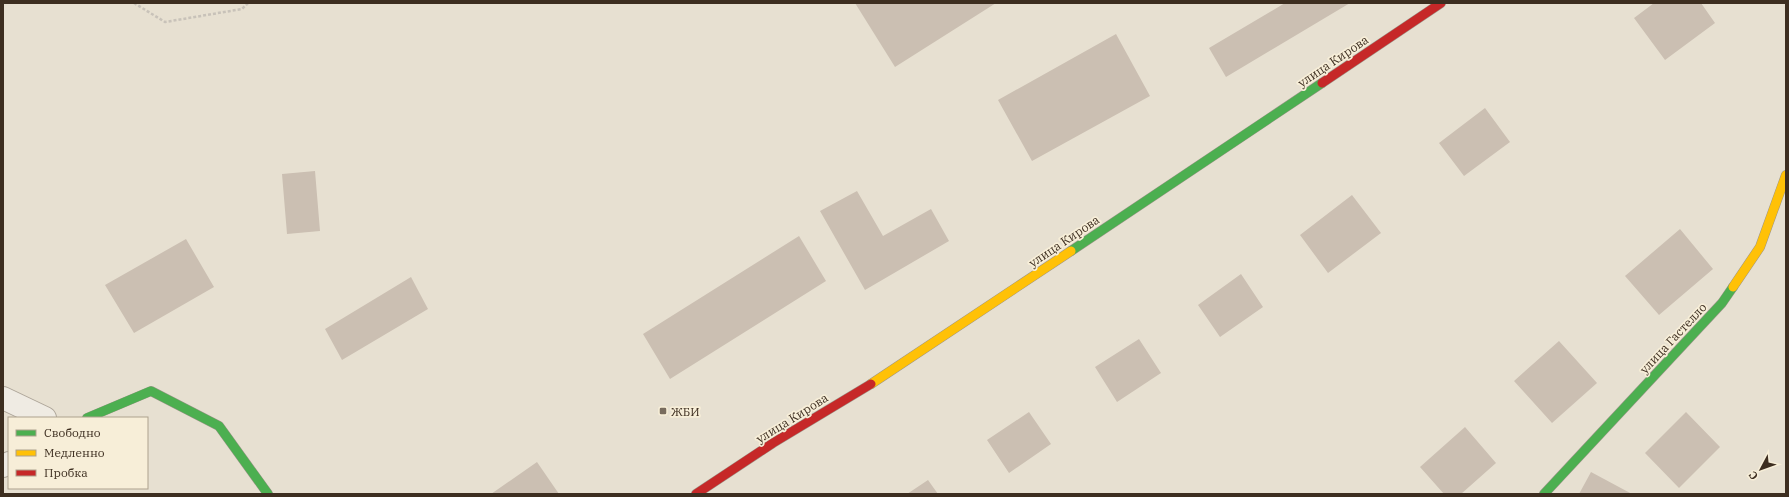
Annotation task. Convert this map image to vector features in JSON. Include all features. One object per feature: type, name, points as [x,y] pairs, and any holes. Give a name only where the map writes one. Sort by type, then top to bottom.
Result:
[{"type":"street","name":"улица Кирова","points":[[696,494],[773,443],[889,373],[1441,3]]},
{"type":"street","name":"улица Гастелло","points":[[1544,494],[1722,303],[1760,247],[1786,175]]},
{"type":"street","points":[[89,417],[151,391],[219,426],[268,494]]},
{"type":"street","points":[[3,398],[43,417]]},
{"type":"path","points":[[134,3],[165,22],[242,9],[248,3]]},
{"type":"building","points":[[855,3],[996,3],[895,67]]},
{"type":"building","points":[[1285,3],[1350,3],[1226,77],[1209,48]]},
{"type":"building","points":[[1654,3],[1701,3],[1715,23],[1665,60],[1634,18]]},
{"type":"building","points":[[1116,34],[1150,96],[1032,161],[998,100]]},
{"type":"building","points":[[1485,108],[1510,142],[1464,176],[1439,143]]},
{"type":"building","points":[[315,171],[320,231],[287,234],[282,174]]},
{"type":"building","points":[[857,191],[883,236],[931,209],[949,241],[865,290],[820,211]]},
{"type":"building","points":[[1352,195],[1381,233],[1328,273],[1300,235]]},
{"type":"building","points":[[1680,229],[1713,269],[1659,315],[1625,276]]},
{"type":"building","points":[[799,236],[826,281],[670,379],[643,334]]},
{"type":"building","points":[[186,239],[214,287],[134,333],[105,285]]},
{"type":"building","points":[[1241,274],[1263,307],[1220,337],[1198,305]]},
{"type":"building","points":[[411,277],[428,309],[342,360],[325,329]]},
{"type":"building","points":[[1139,339],[1161,373],[1117,402],[1095,367]]},
{"type":"building","points":[[1559,341],[1597,383],[1552,423],[1514,381]]},
{"type":"building","points":[[1029,412],[1051,444],[1009,473],[987,440]]},
{"type":"building","points":[[1686,412],[1720,447],[1679,488],[1645,453]]},
{"type":"building","points":[[1465,427],[1496,463],[1461,494],[1444,494],[1420,467]]},
{"type":"building","points":[[537,462],[559,494],[491,494]]},
{"type":"building","points":[[1591,472],[1632,494],[1579,494]]},
{"type":"building","points":[[928,480],[938,494],[907,494]]},
{"type":"traffic: fast","points":[[1071,251],[1322,83]]},
{"type":"traffic: fast","points":[[1544,494],[1722,303],[1733,287]]},
{"type":"traffic: fast","points":[[89,417],[151,391],[219,426],[268,494]]},
{"type":"traffic: slow","points":[[1733,287],[1760,247],[1786,175]]},
{"type":"traffic: slow","points":[[871,384],[1071,251]]},
{"type":"traffic: jam","points":[[1322,83],[1441,3]]},
{"type":"traffic: jam","points":[[696,494],[773,443],[871,384]]},
{"type":"place","name":"ЖБИ","points":[[663,411]]}]
